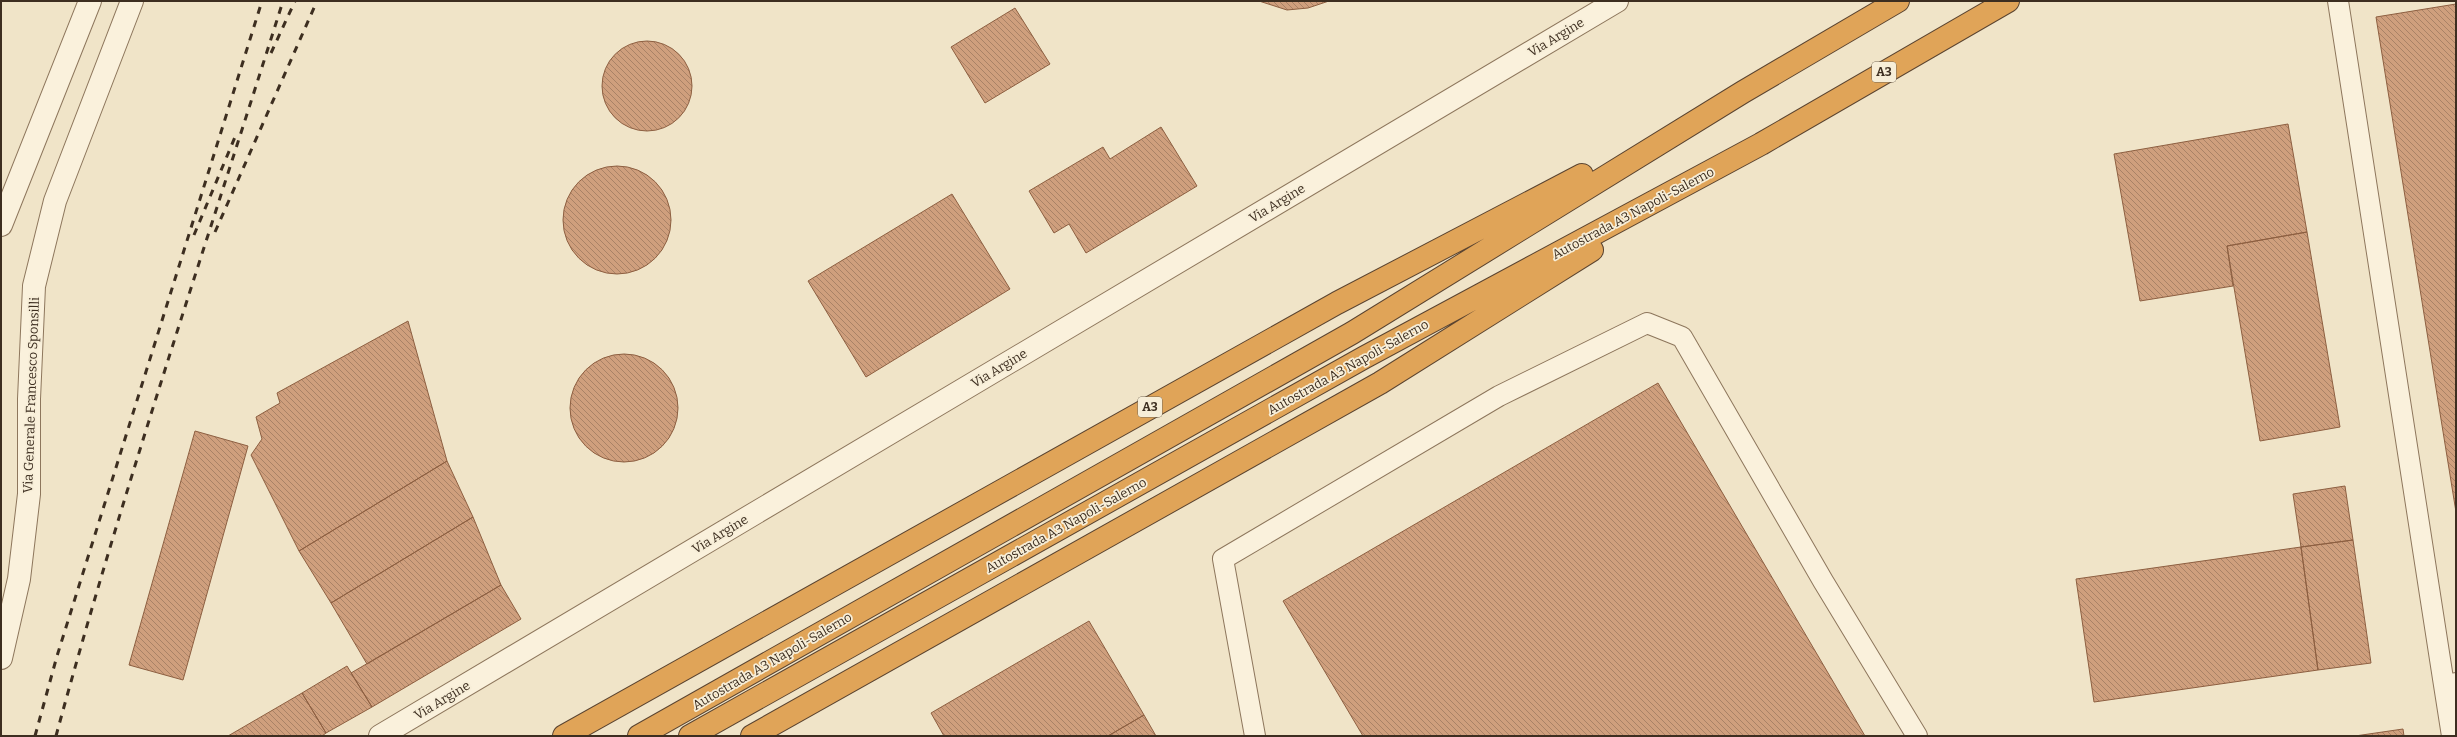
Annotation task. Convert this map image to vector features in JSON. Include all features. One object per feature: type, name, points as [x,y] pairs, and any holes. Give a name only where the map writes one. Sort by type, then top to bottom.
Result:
[{"type":"highway","name":"Autostrada A3 Napoli-Salerno","points":[[639,736],[1352,333],[1743,92],[1898,1]]},
{"type":"highway","name":"Autostrada A3 Napoli-Salerno","points":[[690,736],[1365,357],[1761,144],[2008,1]]},
{"type":"highway","name":"A3","points":[[564,736],[1337,303],[1743,92]]},
{"type":"highway","name":"A3","points":[[752,736],[1380,384],[1761,144]]},
{"type":"street","points":[[1,225],[90,1]]},
{"type":"street","name":"Via Generale Francesco Sponsilli","points":[[1,658],[19,579],[29,494],[29,399],[34,286],[55,201],[132,1]]},
{"type":"street","name":"Via Argine","points":[[380,736],[1617,1]]},
{"type":"lane","points":[[2338,1],[2450,684],[2452,736]]},
{"type":"lane","points":[[1255,736],[1223,559],[1499,396],[1647,323],[1682,337],[1822,581],[1917,736]]},
{"type":"building","points":[[1259,1],[1329,1],[1308,8],[1287,10]]},
{"type":"building","points":[[2456,4],[2456,512],[2376,17]]},
{"type":"building","points":[[1015,8],[1050,64],[985,103],[951,47]]},
{"type":"building","points":[[647,41],[664,45],[679,54],[688,69],[692,86],[688,103],[679,118],[664,127],[647,131],[630,127],[615,118],[606,103],[602,86],[606,69],[615,54],[630,45]]},
{"type":"building","points":[[2288,124],[2307,232],[2227,246],[2233,286],[2140,301],[2114,154]]},
{"type":"building","points":[[1161,127],[1197,186],[1086,253],[1069,224],[1054,233],[1029,191],[1103,147],[1110,159]]},
{"type":"building","points":[[617,166],[638,170],[655,182],[667,199],[671,220],[667,241],[655,258],[638,270],[617,274],[596,270],[579,258],[567,241],[563,220],[567,199],[579,182],[596,170]]},
{"type":"building","points":[[952,194],[1010,289],[866,377],[808,281]]},
{"type":"building","points":[[2307,232],[2340,427],[2260,441],[2227,246]]},
{"type":"building","points":[[408,321],[447,461],[299,551],[251,455],[262,439],[256,417],[280,403],[277,393]]},
{"type":"building","points":[[624,354],[645,358],[662,370],[674,387],[678,408],[674,429],[662,446],[645,458],[624,462],[603,458],[586,446],[574,429],[570,408],[574,387],[586,370],[603,358]]},
{"type":"building","points":[[1658,383],[1865,736],[1363,736],[1283,601]]},
{"type":"building","points":[[195,431],[248,446],[183,680],[129,665]]},
{"type":"building","points":[[447,461],[473,517],[331,603],[299,551]]},
{"type":"building","points":[[2345,486],[2353,540],[2301,547],[2293,494]]},
{"type":"building","points":[[473,517],[501,585],[367,664],[331,603]]},
{"type":"building","points":[[2353,540],[2371,663],[2318,670],[2301,547]]},
{"type":"building","points":[[2301,547],[2318,670],[2094,702],[2076,579]]},
{"type":"building","points":[[501,585],[521,619],[372,707],[351,673]]},
{"type":"building","points":[[1089,621],[1144,715],[1108,736],[944,736],[931,713]]},
{"type":"building","points":[[347,666],[372,707],[326,733],[302,693]]},
{"type":"building","points":[[302,693],[326,733],[322,736],[228,736]]},
{"type":"building","points":[[1144,715],[1156,736],[1108,736]]},
{"type":"building","points":[[2403,729],[2404,736],[2355,736]]},
{"type":"railway","points":[[35,736],[57,656],[262,1]]},
{"type":"railway","points":[[56,736],[137,459],[283,1]]},
{"type":"railway","points":[[271,53],[295,1]]},
{"type":"railway","points":[[215,232],[317,1]]},
{"type":"railway","points":[[194,235],[235,137]]}]
